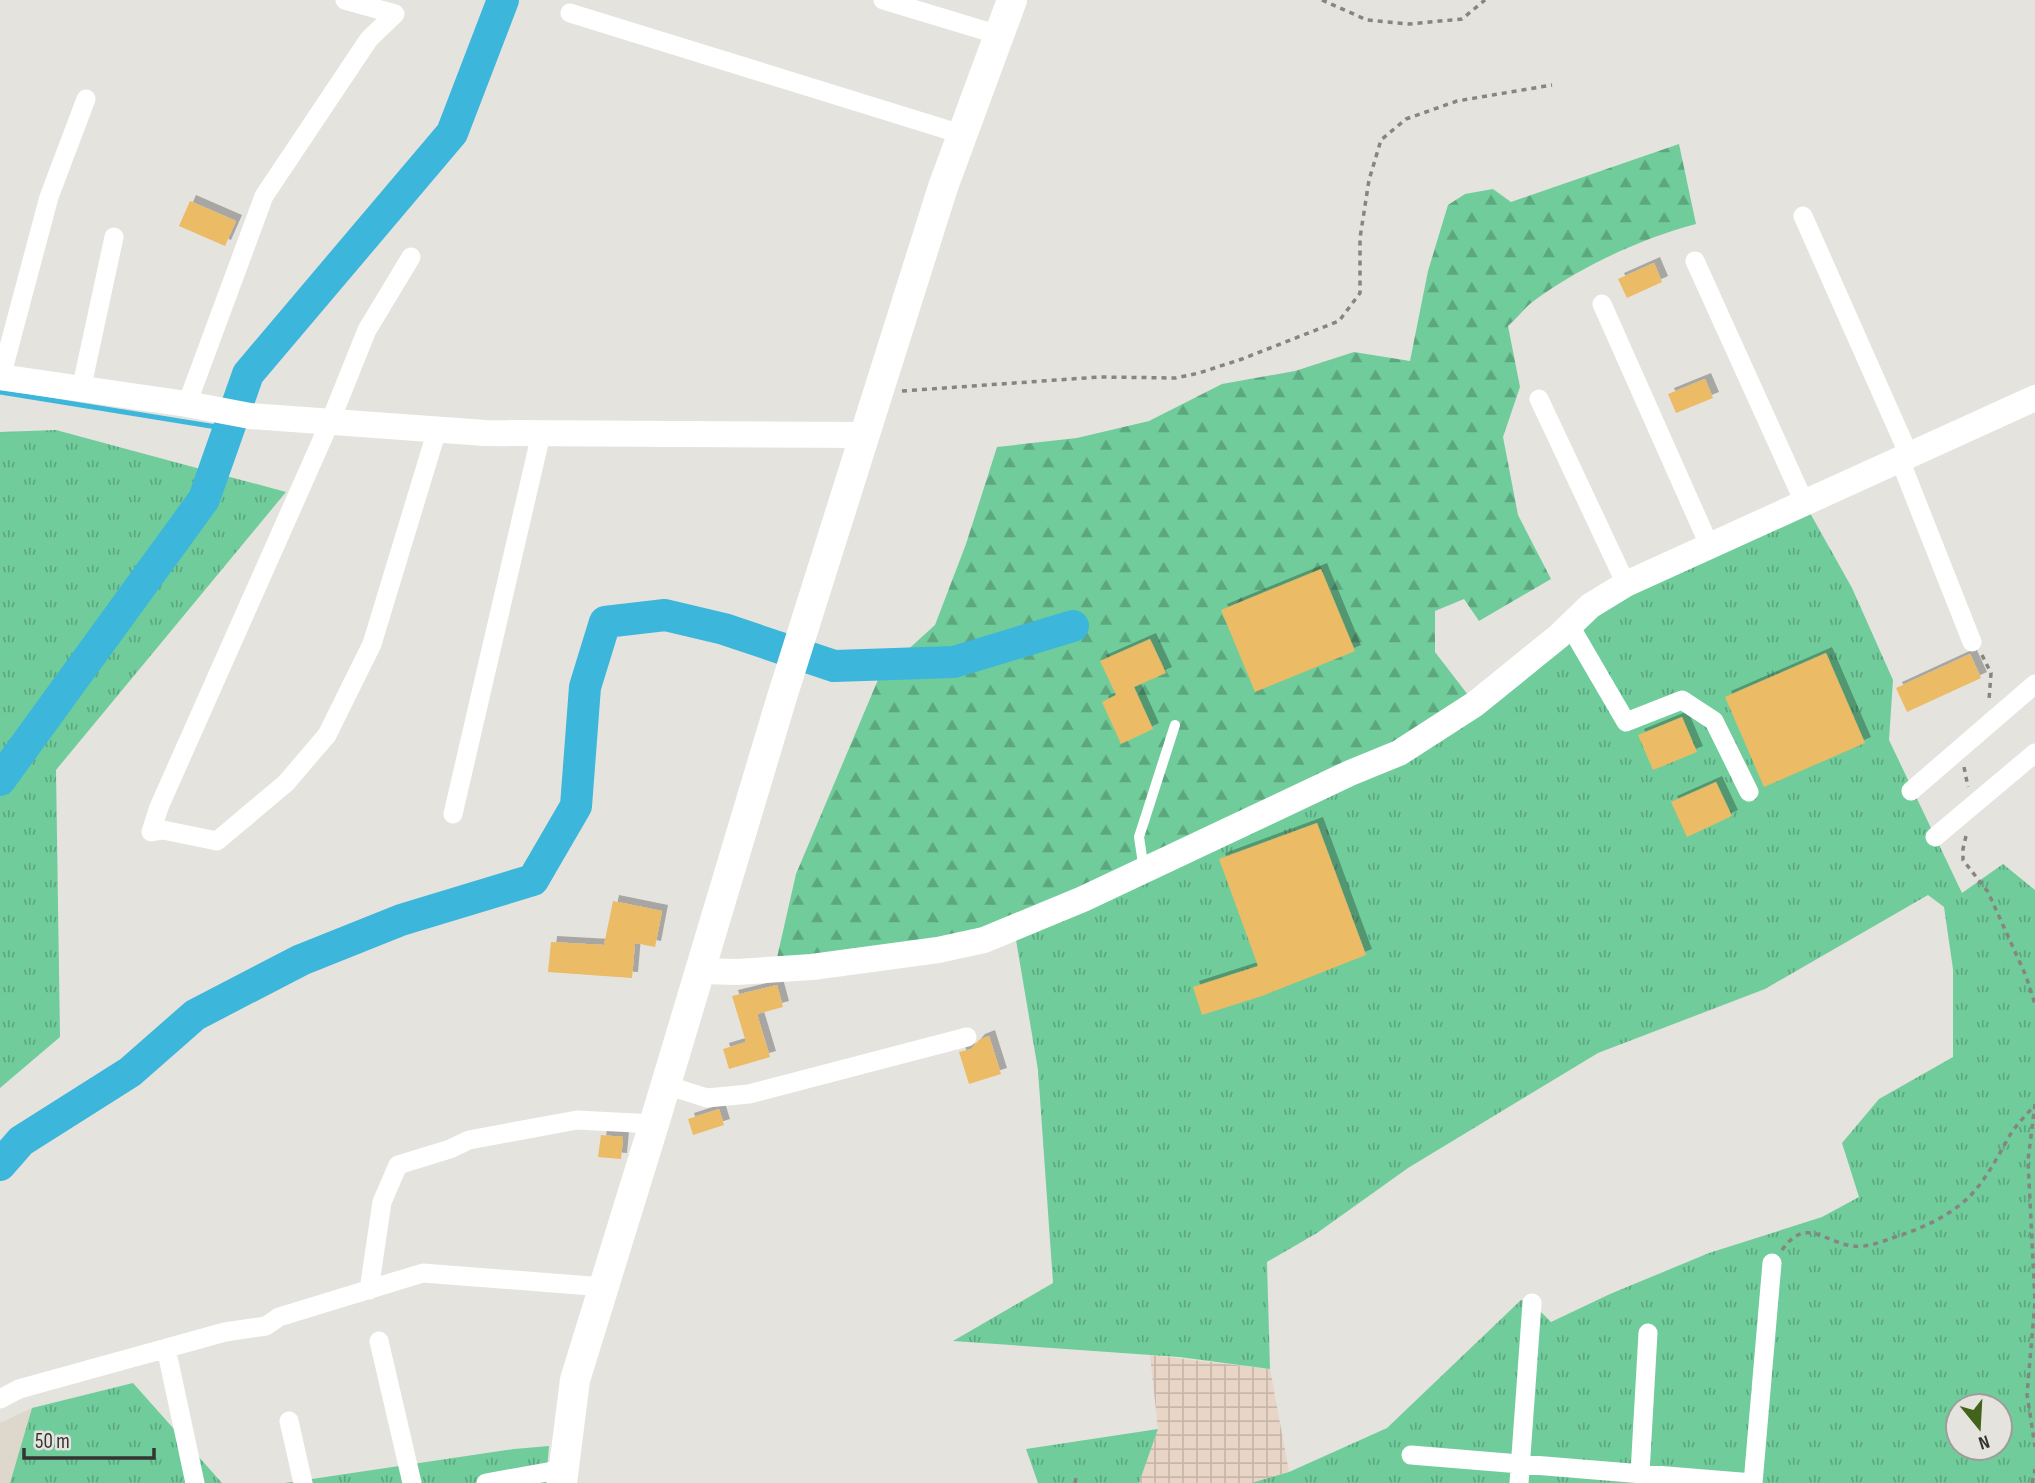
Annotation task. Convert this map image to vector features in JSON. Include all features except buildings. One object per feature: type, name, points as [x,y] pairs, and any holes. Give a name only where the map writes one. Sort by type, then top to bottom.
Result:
[{"type":"main road","points":[[563,1476],[575,1380],[782,697],[961,134],[1012,0]]},
{"type":"street","points":[[199,407],[264,196],[369,38],[395,14],[345,0]]},
{"type":"street","points":[[883,0],[999,35]]},
{"type":"street","points":[[570,13],[961,134]]},
{"type":"street","points":[[86,99],[49,197],[1,377],[250,416],[437,430],[541,434],[865,435]]},
{"type":"street","points":[[1803,216],[1905,458],[1972,642]]},
{"type":"street","points":[[81,390],[114,237]]},
{"type":"street","points":[[411,257],[367,330],[330,422],[159,807],[151,832],[163,830],[217,841],[286,783],[327,734],[372,644],[437,430]]},
{"type":"street","points":[[1695,261],[1805,504]]},
{"type":"street","points":[[1602,304],[1710,547]]},
{"type":"street","points":[[701,971],[737,972],[813,967],[949,948],[984,940],[1399,753],[1475,704],[1590,607],[1626,584],[2035,398]]},
{"type":"street","points":[[1539,399],[1626,584]]},
{"type":"street","points":[[453,814],[541,434]]},
{"type":"street","points":[[1570,626],[1626,722],[1682,700],[1714,721],[1749,792]]},
{"type":"street","points":[[1910,791],[2035,684]]},
{"type":"street","points":[[1935,837],[2035,753]]},
{"type":"street","points":[[666,1085],[708,1098],[749,1094],[967,1037]]},
{"type":"street","points":[[369,1290],[382,1202],[398,1165],[450,1149],[469,1140],[577,1120],[654,1124]]},
{"type":"street","points":[[1411,1455],[1752,1483],[1772,1264]]},
{"type":"street","points":[[0,1399],[19,1389],[166,1348],[225,1332],[266,1326],[279,1317],[423,1273],[604,1287]]},
{"type":"street","points":[[1519,1483],[1532,1303]]},
{"type":"street","points":[[1640,1473],[1648,1333]]},
{"type":"street","points":[[379,1341],[412,1483]]},
{"type":"street","points":[[166,1348],[195,1483]]},
{"type":"street","points":[[289,1421],[303,1483]]},
{"type":"street","points":[[486,1483],[563,1476]]},
{"type":"lane","points":[[1144,870],[1139,837],[1175,725]]},
{"type":"path","points":[[1322,0],[1367,20],[1409,24],[1462,19],[1485,0]]},
{"type":"path","points":[[879,393],[1098,377],[1176,378],[1242,359],[1339,321],[1360,293],[1360,238],[1368,180],[1381,140],[1406,119],[1457,101],[1552,85]]},
{"type":"path","points":[[1972,642],[1986,659],[1991,673],[1987,726]]},
{"type":"path","points":[[1958,751],[1967,777],[1970,809],[1963,860],[1988,892],[2026,976],[2035,1004]]},
{"type":"path","points":[[1772,1264],[1788,1241],[1807,1232],[1819,1233],[1838,1243],[1855,1247],[1911,1232],[1947,1215],[1970,1196],[2012,1132],[2035,1104]]},
{"type":"path","points":[[2035,1104],[2028,1160],[2035,1302],[2027,1394],[2035,1447]]},
{"type":"path","points":[[2032,1483],[2035,1469]]},
{"type":"shaded area","points":[[1150,1355],[1270,1369],[1289,1472],[1251,1483],[1139,1483],[1158,1429]]},
{"type":"shaded area","points":[[32,1408],[10,1483],[0,1483],[0,1423]]},
{"type":"green space","points":[[1679,144],[1696,224],[1633,246],[1592,265],[1535,300],[1508,326],[1520,387],[1503,437],[1518,515],[1551,579],[1479,621],[1464,599],[1435,611],[1435,652],[1475,704],[984,940],[776,962],[796,874],[880,675],[935,625],[966,544],[997,447],[1077,438],[1149,421],[1222,384],[1295,371],[1354,352],[1410,361],[1428,271],[1448,205],[1465,194],[1493,189],[1511,202]]},
{"type":"green space","points":[[56,430],[286,492],[56,770],[60,1037],[0,1088],[0,432]]},
{"type":"green space","points":[[1805,504],[1852,588],[1893,680],[1889,740],[1962,893],[2003,864],[2035,890],[2035,1483],[1251,1483],[1289,1472],[1387,1428],[1521,1300],[1532,1303],[1551,1322],[1709,1253],[1822,1217],[1859,1197],[1842,1143],[1879,1099],[1953,1057],[1953,969],[1944,907],[1928,895],[1765,989],[1598,1053],[1408,1168],[1317,1233],[1267,1262],[1270,1369],[1179,1357],[953,1341],[1053,1283],[1038,1070],[1015,934],[1350,773],[1570,626]]},
{"type":"green space","points":[[133,1383],[222,1483],[10,1483],[32,1408]]},
{"type":"green space","points":[[1158,1429],[1139,1483],[1038,1483],[1026,1449]]},
{"type":"green space","points":[[549,1446],[546,1483],[285,1483],[514,1449]]},
{"type":"waterway","points":[[0,780],[204,499],[248,374],[452,133],[503,0]]},
{"type":"waterway","points":[[0,392],[229,429]]},
{"type":"waterway","points":[[0,1165],[21,1141],[130,1072],[195,1015],[301,960],[401,920],[533,880],[576,806],[585,687],[605,622],[665,615],[724,629],[834,666],[954,662],[1073,626]]}]
